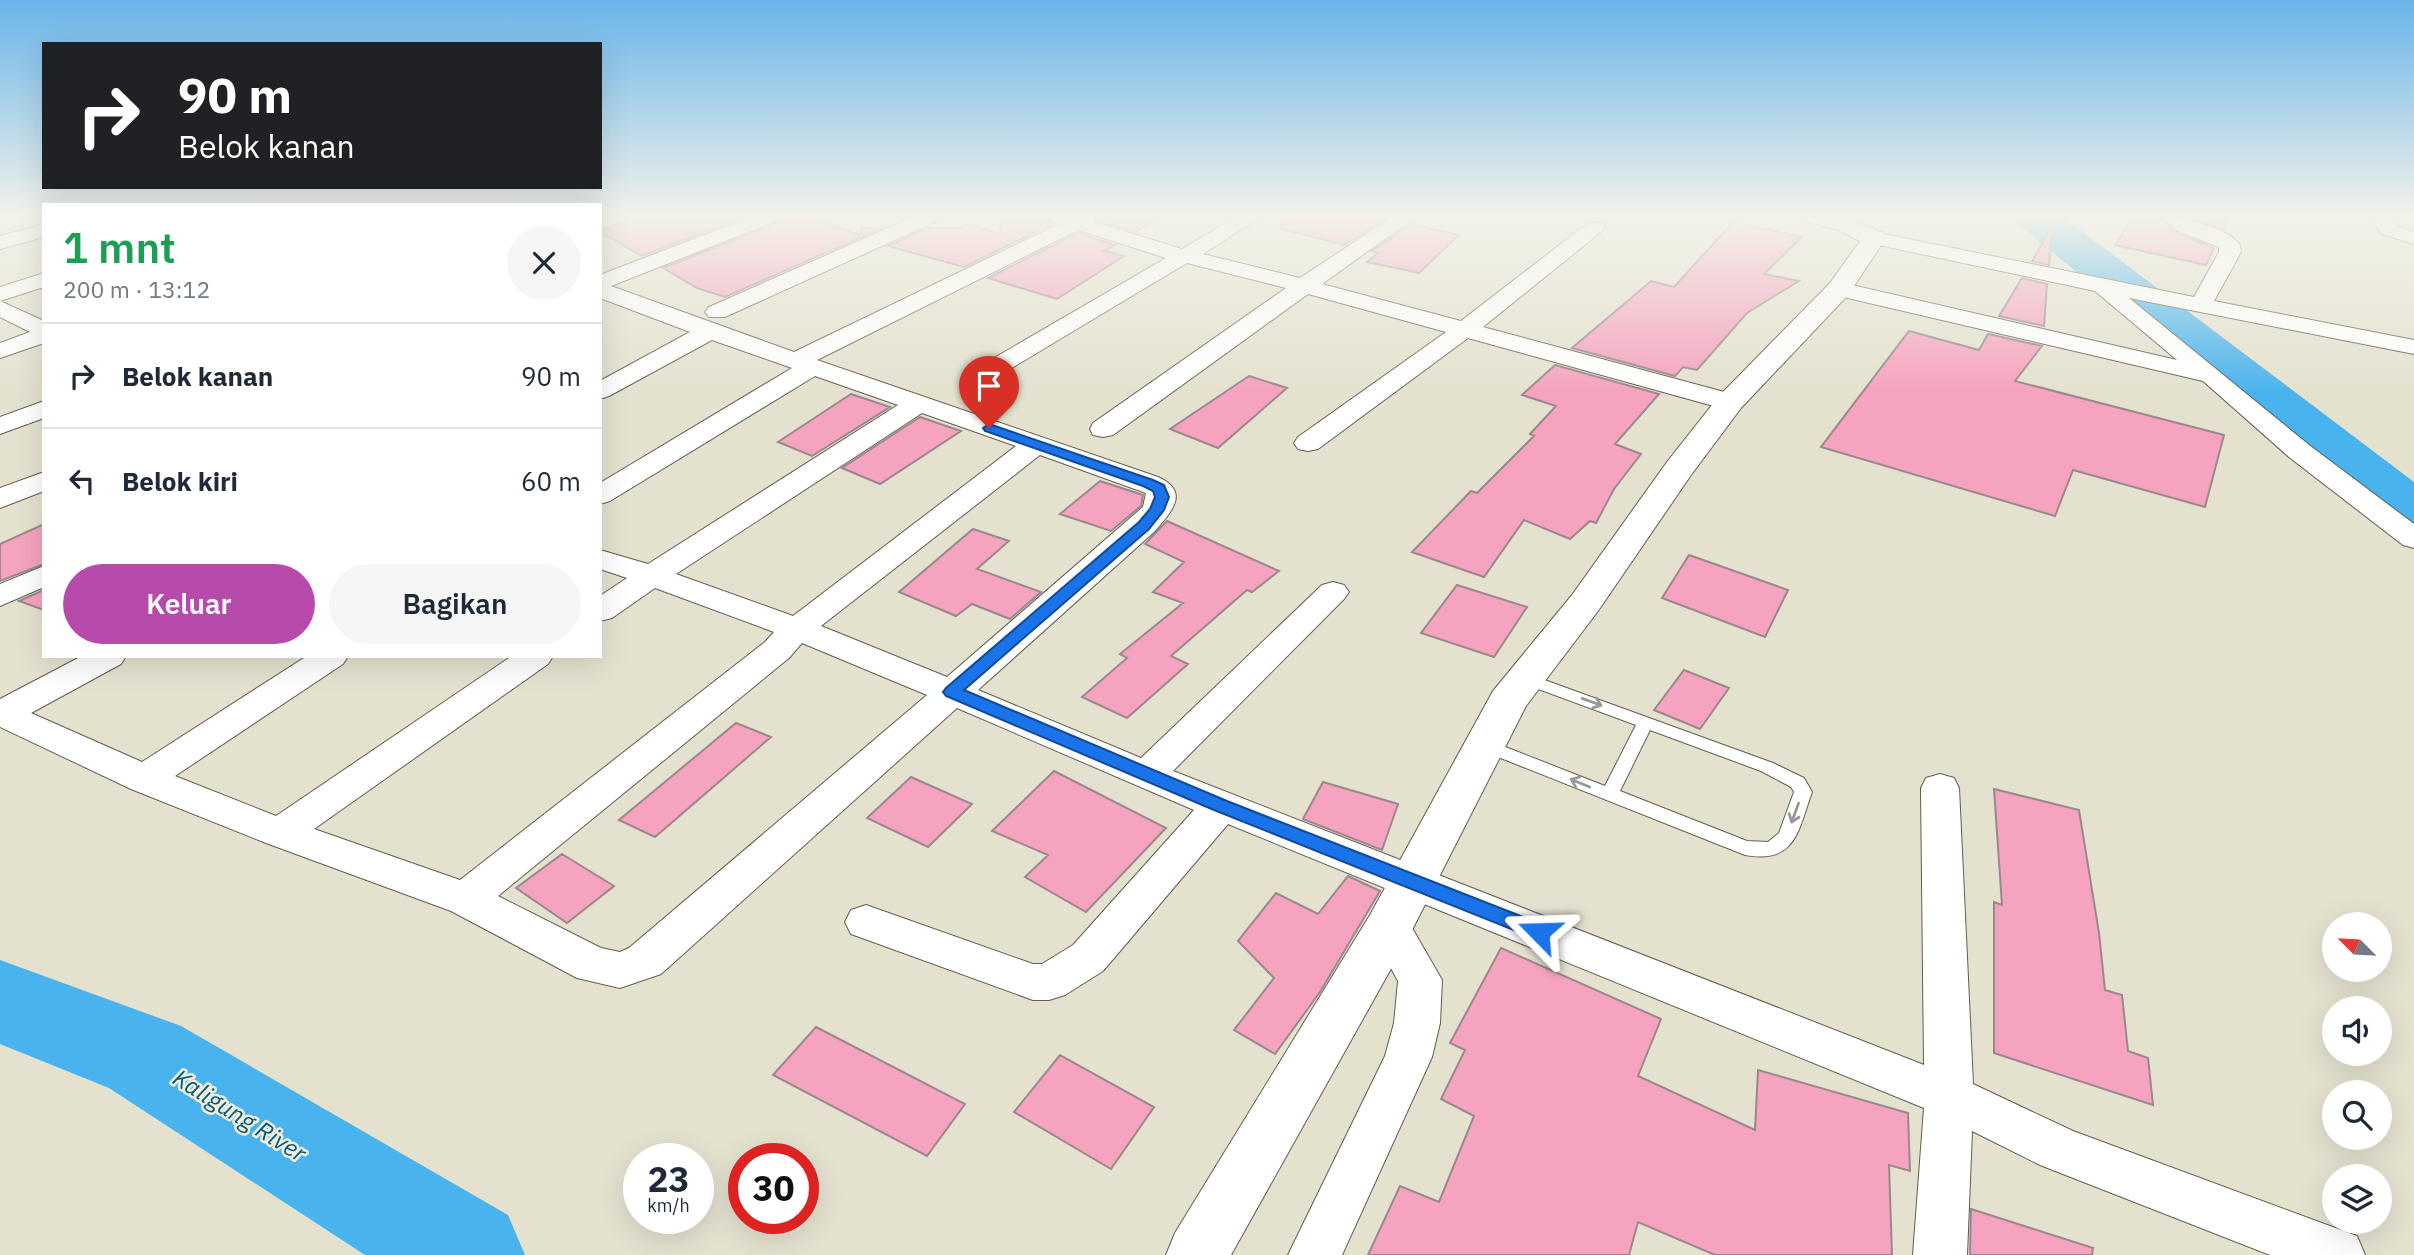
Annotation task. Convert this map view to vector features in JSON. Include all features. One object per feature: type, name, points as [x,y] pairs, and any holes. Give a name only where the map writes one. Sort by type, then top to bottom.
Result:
[{"type":"main road","points":[[1197,1255],[1389,926],[1508,701],[1528,679],[1730,402],[1839,289],[1848,276]]},
{"type":"street","points":[[605,294],[644,276]]},
{"type":"street","points":[[602,390],[714,322],[810,276]]},
{"type":"street","points":[[602,494],[804,364],[969,276]]},
{"type":"street","points":[[991,370],[1151,276]]},
{"type":"street","points":[[1262,276],[1730,402]]},
{"type":"street","points":[[1103,429],[1319,276]]},
{"type":"street","points":[[1308,443],[1464,331],[1534,276]]},
{"type":"street","points":[[2050,276],[2414,347]]},
{"type":"street","points":[[2190,303],[2212,276]]},
{"type":"street","points":[[0,294],[42,281]]},
{"type":"street","points":[[2108,288],[2299,451],[2414,539]]},
{"type":"street","points":[[1839,289],[2212,376]]},
{"type":"street","points":[[0,714],[144,779],[280,833],[466,900],[593,965],[620,970],[645,961],[1144,526],[1157,510],[1162,497],[1159,488],[1148,483],[804,364],[714,322],[605,294]]},
{"type":"street","points":[[0,308],[42,331]]},
{"type":"street","points":[[0,351],[42,333]]},
{"type":"street","points":[[602,610],[920,403]]},
{"type":"street","points":[[0,426],[42,410]]},
{"type":"street","points":[[466,900],[777,650],[795,630],[1035,445]]},
{"type":"street","points":[[0,499],[42,481]]},
{"type":"street","points":[[602,560],[653,576],[952,692],[1221,806],[1948,1096],[2058,1149],[2338,1255]]},
{"type":"street","points":[[0,596],[42,576]]},
{"type":"street","points":[[1147,774],[1334,592]]},
{"type":"street","points":[[0,714],[105,658]]},
{"type":"street","points":[[144,779],[328,658]]},
{"type":"street","points":[[280,833],[533,658]]},
{"type":"street","points":[[1940,789],[1948,1096],[1940,1255]]},
{"type":"street","points":[[866,922],[1033,982],[1049,982],[1088,958],[1221,806]]},
{"type":"street","points":[[1315,1255],[1408,1057],[1417,1023],[1420,980],[1389,926]]},
{"type":"lane","points":[[1484,745],[1745,848],[1761,852],[1776,851],[1784,843],[1803,792],[1800,785],[1767,767],[1528,679]]},
{"type":"lane","points":[[1609,795],[1646,722]]},
{"type":"building","points":[[676,276],[774,276],[725,297],[697,288]]},
{"type":"building","points":[[993,276],[1094,276],[1057,299],[988,278]]},
{"type":"building","points":[[1684,276],[1772,276],[1799,281],[1747,313],[1697,370],[1683,367],[1675,376],[1572,348],[1651,281],[1674,287]]},
{"type":"building","points":[[2022,278],[2047,284],[2044,326],[1999,316]]},
{"type":"building","points":[[1909,331],[1979,350],[1988,334],[2042,346],[2015,381],[2224,435],[2205,507],[2073,470],[2055,516],[1821,447]]},
{"type":"building","points":[[1555,365],[1659,394],[1615,444],[1641,454],[1614,489],[1596,523],[1590,521],[1570,539],[1524,520],[1484,577],[1412,552],[1471,491],[1477,493],[1534,436],[1530,434],[1556,406],[1522,395]]},
{"type":"building","points":[[1249,376],[1287,388],[1218,448],[1170,429]]},
{"type":"building","points":[[851,394],[890,407],[812,456],[778,442]]},
{"type":"building","points":[[920,417],[961,431],[880,484],[842,468]]},
{"type":"building","points":[[1100,481],[1143,495],[1141,506],[1111,531],[1060,514]]},
{"type":"building","points":[[1167,521],[1279,571],[1252,592],[1247,590],[1171,656],[1188,664],[1127,718],[1082,697],[1127,658],[1120,654],[1183,603],[1153,592],[1184,562],[1145,544]]},
{"type":"building","points":[[42,525],[42,565],[0,581],[0,544]]},
{"type":"building","points":[[973,529],[1009,541],[977,569],[1041,592],[1010,619],[972,604],[956,616],[899,592]]},
{"type":"building","points":[[1689,555],[1788,590],[1765,637],[1662,598]]},
{"type":"building","points":[[1457,585],[1527,607],[1494,657],[1421,633]]},
{"type":"building","points":[[42,591],[42,609],[19,601]]},
{"type":"building","points":[[1684,670],[1729,688],[1700,729],[1654,710]]},
{"type":"building","points":[[736,723],[771,737],[655,837],[619,820]]},
{"type":"building","points":[[1054,771],[1166,828],[1086,912],[1025,877],[1048,855],[992,831]]},
{"type":"building","points":[[911,777],[972,804],[928,847],[867,818]]},
{"type":"building","points":[[1323,782],[1398,804],[1382,850],[1303,819]]},
{"type":"building","points":[[1994,789],[2079,810],[2099,933],[2105,990],[2122,995],[2128,1051],[2148,1058],[2153,1105],[1994,1053],[1994,902],[2002,905]]},
{"type":"building","points":[[562,854],[614,886],[567,923],[516,888]]},
{"type":"building","points":[[1348,876],[1380,891],[1320,992],[1275,1054],[1234,1030],[1274,978],[1238,941],[1276,893],[1318,914]]},
{"type":"building","points":[[1501,948],[1661,1019],[1638,1076],[1755,1130],[1758,1070],[1908,1113],[1910,1171],[1889,1165],[1892,1255],[1715,1255],[1638,1222],[1629,1255],[1368,1255],[1400,1186],[1439,1202],[1474,1116],[1441,1099],[1465,1050],[1450,1043]]},
{"type":"building","points":[[816,1027],[965,1104],[927,1156],[773,1075]]},
{"type":"building","points":[[1060,1055],[1154,1107],[1111,1169],[1014,1112]]},
{"type":"building","points":[[1971,1209],[2093,1248],[2092,1255],[1970,1255]]},
{"type":"waterway","points":[[2110,276],[2414,513]]},
{"type":"waterway","name":"Kaligung River","points":[[0,1001],[145,1057],[467,1255]]},
{"type":"route","points":[[989,428],[1148,483],[1159,488],[1162,497],[1157,510],[1144,526],[952,692],[1221,806],[1539,932]]}]
